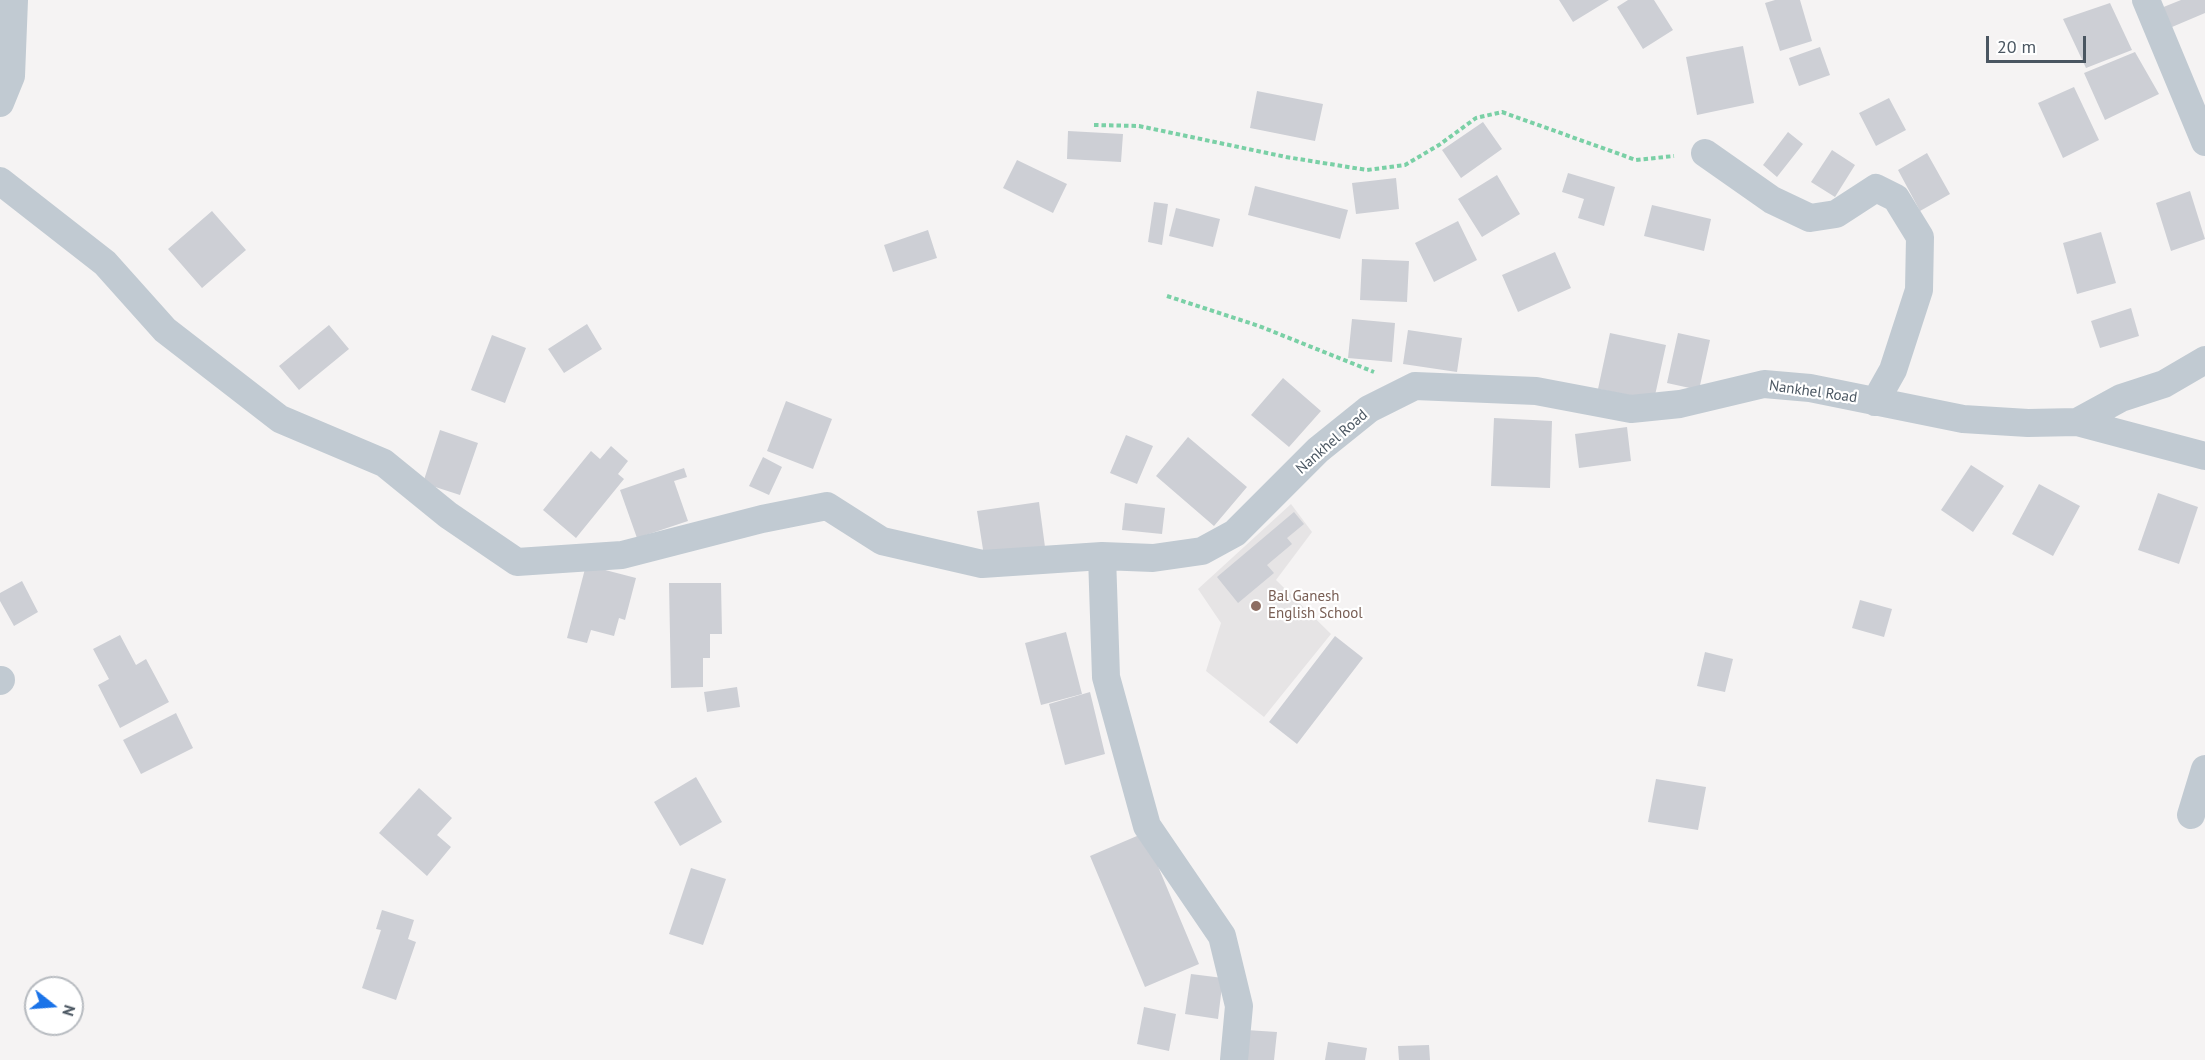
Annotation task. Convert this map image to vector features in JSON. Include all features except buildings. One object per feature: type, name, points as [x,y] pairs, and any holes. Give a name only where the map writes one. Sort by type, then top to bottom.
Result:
[{"type":"street","points":[[0,103],[11,76],[14,0]]},
{"type":"street","points":[[2146,0],[2205,142]]},
{"type":"street","points":[[1705,153],[1772,200],[1810,218],[1836,214],[1876,188],[1896,198],[1920,237],[1919,290],[1893,370],[1875,402]]},
{"type":"street","name":"Nankhel Road","points":[[0,181],[105,263],[165,330],[280,418],[384,463],[448,515],[517,562],[622,555],[762,519],[827,506],[882,541],[982,564],[1102,556],[1153,558],[1202,551],[1235,533],[1318,450],[1369,410],[1414,386],[1536,391],[1631,409],[1680,404],[1764,384],[1810,388],[1963,419],[2028,423],[2077,422],[2121,398],[2164,384],[2205,360]]},
{"type":"street","points":[[2077,422],[2205,456]]},
{"type":"street","points":[[1102,556],[1106,677],[1147,826],[1221,936],[1239,1006],[1234,1060]]},
{"type":"street","points":[[2191,815],[2205,769]]},
{"type":"path","points":[[1094,125],[1139,126],[1286,157],[1367,170],[1405,165],[1439,145],[1476,118],[1502,112],[1636,160],[1705,153]]},
{"type":"path","points":[[1167,296],[1259,326],[1414,386]]},
{"type":"shaded area","name":"Bal Ganesh English School","points":[[1291,504],[1312,532],[1276,580],[1331,634],[1264,717],[1206,671],[1221,623],[1198,589]]},
{"type":"place","name":"Bal Ganesh English School","points":[[1256,606]]}]
